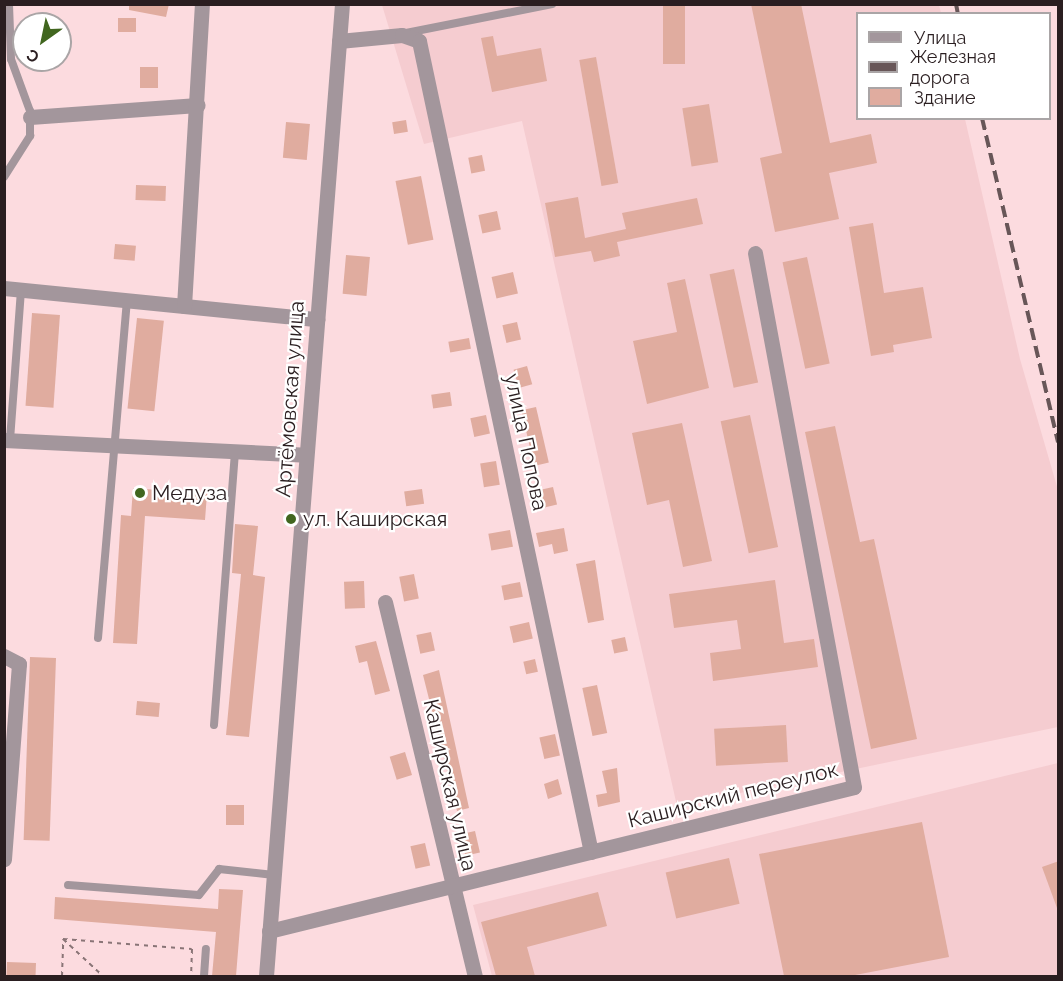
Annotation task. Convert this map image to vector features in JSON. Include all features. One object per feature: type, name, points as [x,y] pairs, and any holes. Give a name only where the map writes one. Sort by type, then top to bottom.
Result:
[{"type":"street","points":[[184,306],[198,105],[202,4]]},
{"type":"street","name":"Артёмовская улица","points":[[266,976],[342,4]]},
{"type":"street","name":"улица Попова","points":[[387,36],[409,35],[419,42],[591,852]]},
{"type":"street","points":[[339,41],[387,36]]},
{"type":"street","points":[[30,117],[198,105]]},
{"type":"street","name":"Каширский переулок","points":[[269,931],[854,787],[755,253]]},
{"type":"street","points":[[4,288],[317,320]]},
{"type":"street","points":[[7,440],[306,455]]},
{"type":"street","name":"Каширская улица","points":[[385,602],[443,831],[451,886],[476,976]]},
{"type":"street","points":[[4,656],[19,664],[4,859]]},
{"type":"lane","points":[[4,177],[30,136],[30,117],[11,59],[9,4]]},
{"type":"lane","points":[[387,36],[552,4]]},
{"type":"lane","points":[[7,440],[21,290]]},
{"type":"lane","points":[[98,638],[127,300]]},
{"type":"lane","points":[[214,725],[235,452]]},
{"type":"lane","points":[[68,885],[199,895],[219,869],[274,875]]},
{"type":"lane","points":[[204,976],[206,949]]},
{"type":"path","points":[[62,976],[63,939]]},
{"type":"path","points":[[63,939],[103,976]]},
{"type":"path","points":[[63,939],[192,949],[191,976]]},
{"type":"shaded area","points":[[382,5],[939,5],[941,12],[856,12],[856,120],[965,120],[1020,359],[1058,490],[1058,727],[677,806],[522,121],[424,144]]},
{"type":"shaded area","points":[[1058,763],[1058,976],[492,976],[473,905]]},
{"type":"building","points":[[129,4],[169,4],[166,17],[129,10]]},
{"type":"building","points":[[663,4],[685,4],[685,64],[663,64]]},
{"type":"building","points":[[751,4],[801,4],[830,143],[871,134],[877,163],[829,173],[839,219],[775,232],[760,158],[782,153]]},
{"type":"building","points":[[118,18],[136,18],[136,32],[118,32]]},
{"type":"building","points":[[493,36],[497,56],[541,48],[547,81],[492,92],[481,38]]},
{"type":"building","points":[[596,57],[618,183],[601,186],[579,60]]},
{"type":"building","points":[[140,67],[158,67],[158,88],[140,88]]},
{"type":"building","points":[[709,104],[718,162],[692,166],[682,108]]},
{"type":"building","points":[[406,120],[408,132],[394,134],[392,122]]},
{"type":"building","points":[[286,122],[310,124],[307,160],[283,158]]},
{"type":"building","points":[[482,155],[485,171],[471,173],[468,158]]},
{"type":"building","points":[[421,176],[433,240],[408,245],[395,181]]},
{"type":"building","points":[[136,185],[166,186],[165,201],[135,200]]},
{"type":"building","points":[[578,197],[585,238],[626,229],[622,213],[697,198],[703,224],[617,242],[620,256],[594,262],[591,251],[555,257],[545,203]]},
{"type":"building","points":[[497,211],[501,230],[482,234],[478,215]]},
{"type":"building","points":[[873,223],[884,293],[923,287],[932,338],[893,345],[894,352],[871,356],[849,227]]},
{"type":"building","points":[[115,244],[136,246],[135,261],[114,259]]},
{"type":"building","points":[[346,255],[370,257],[367,296],[343,294]]},
{"type":"building","points":[[807,257],[830,364],[805,369],[783,262]]},
{"type":"building","points":[[734,269],[758,382],[734,388],[710,274]]},
{"type":"building","points":[[513,272],[518,293],[497,298],[492,277]]},
{"type":"building","points":[[685,279],[709,388],[647,404],[633,341],[677,332],[667,283]]},
{"type":"building","points":[[32,313],[60,315],[53,408],[26,406]]},
{"type":"building","points":[[137,318],[164,321],[154,411],[127,409]]},
{"type":"building","points":[[517,322],[521,340],[506,343],[502,325]]},
{"type":"building","points":[[469,338],[471,349],[450,352],[448,342]]},
{"type":"building","points":[[527,366],[532,384],[519,388],[514,370]]},
{"type":"building","points":[[450,392],[452,406],[433,409],[431,395]]},
{"type":"building","points":[[536,407],[549,463],[534,466],[521,410]]},
{"type":"building","points":[[486,415],[490,434],[474,437],[470,418]]},
{"type":"building","points":[[750,415],[778,547],[749,553],[721,421]]},
{"type":"building","points":[[682,423],[712,561],[683,567],[669,500],[647,505],[632,433]]},
{"type":"building","points":[[835,426],[860,542],[874,539],[917,739],[871,749],[805,432]]},
{"type":"building","points":[[496,461],[500,485],[484,487],[480,464]]},
{"type":"building","points":[[553,487],[557,505],[541,508],[537,491]]},
{"type":"building","points":[[133,488],[207,494],[205,520],[145,516],[137,644],[113,643],[121,515],[131,516]]},
{"type":"building","points":[[422,489],[424,504],[406,506],[404,492]]},
{"type":"building","points":[[235,524],[258,526],[253,575],[265,577],[249,737],[226,735],[241,574],[232,573]]},
{"type":"building","points":[[564,528],[568,551],[554,554],[552,544],[539,547],[536,533]]},
{"type":"building","points":[[510,530],[513,547],[491,551],[488,534]]},
{"type":"building","points":[[595,560],[604,620],[588,623],[576,564]]},
{"type":"building","points":[[414,574],[419,599],[404,601],[399,577]]},
{"type":"building","points":[[775,580],[784,643],[814,639],[818,667],[713,681],[710,653],[741,649],[737,620],[674,628],[669,594]]},
{"type":"building","points":[[364,581],[365,608],[345,609],[344,582]]},
{"type":"building","points":[[520,582],[523,597],[504,600],[501,586]]},
{"type":"building","points":[[529,622],[533,639],[513,643],[510,626]]},
{"type":"building","points":[[431,632],[435,651],[420,654],[416,635]]},
{"type":"building","points":[[625,637],[628,651],[614,654],[611,640]]},
{"type":"building","points":[[376,641],[390,691],[375,695],[367,661],[359,663],[355,646]]},
{"type":"building","points":[[30,657],[56,658],[50,841],[24,840]]},
{"type":"building","points":[[535,659],[538,672],[526,674],[523,662]]},
{"type":"building","points":[[439,670],[469,808],[457,811],[423,675]]},
{"type":"building","points":[[597,685],[607,733],[593,736],[582,688]]},
{"type":"building","points":[[137,701],[160,703],[159,717],[136,715]]},
{"type":"building","points":[[786,725],[788,762],[716,766],[714,729]]},
{"type":"building","points":[[555,734],[560,755],[544,759],[539,738]]},
{"type":"building","points":[[405,752],[412,775],[397,780],[390,757]]},
{"type":"building","points":[[617,768],[620,802],[598,807],[596,795],[607,793],[602,771]]},
{"type":"building","points":[[558,779],[562,794],[548,799],[544,784]]},
{"type":"building","points":[[226,805],[244,805],[244,825],[226,825]]},
{"type":"building","points":[[922,822],[949,957],[850,976],[784,976],[759,854]]},
{"type":"building","points":[[475,831],[480,852],[465,856],[460,834]]},
{"type":"building","points":[[425,843],[430,865],[416,869],[410,846]]},
{"type":"building","points":[[729,858],[740,904],[676,918],[666,873]]},
{"type":"building","points":[[1059,861],[1059,908],[1057,908],[1042,867]]},
{"type":"building","points":[[219,889],[243,890],[236,976],[212,976],[216,932],[54,919],[55,897],[218,909]]},
{"type":"building","points":[[598,892],[607,926],[527,947],[535,976],[496,976],[481,922]]},
{"type":"building","points":[[7,962],[36,963],[36,976],[7,976]]},
{"type":"railway","points":[[956,4],[958,12]]},
{"type":"railway","points":[[982,120],[1058,442]]},
{"type":"place","name":"Медуза","points":[[140,493]]},
{"type":"place","name":"ул. Каширская","points":[[291,519]]}]
